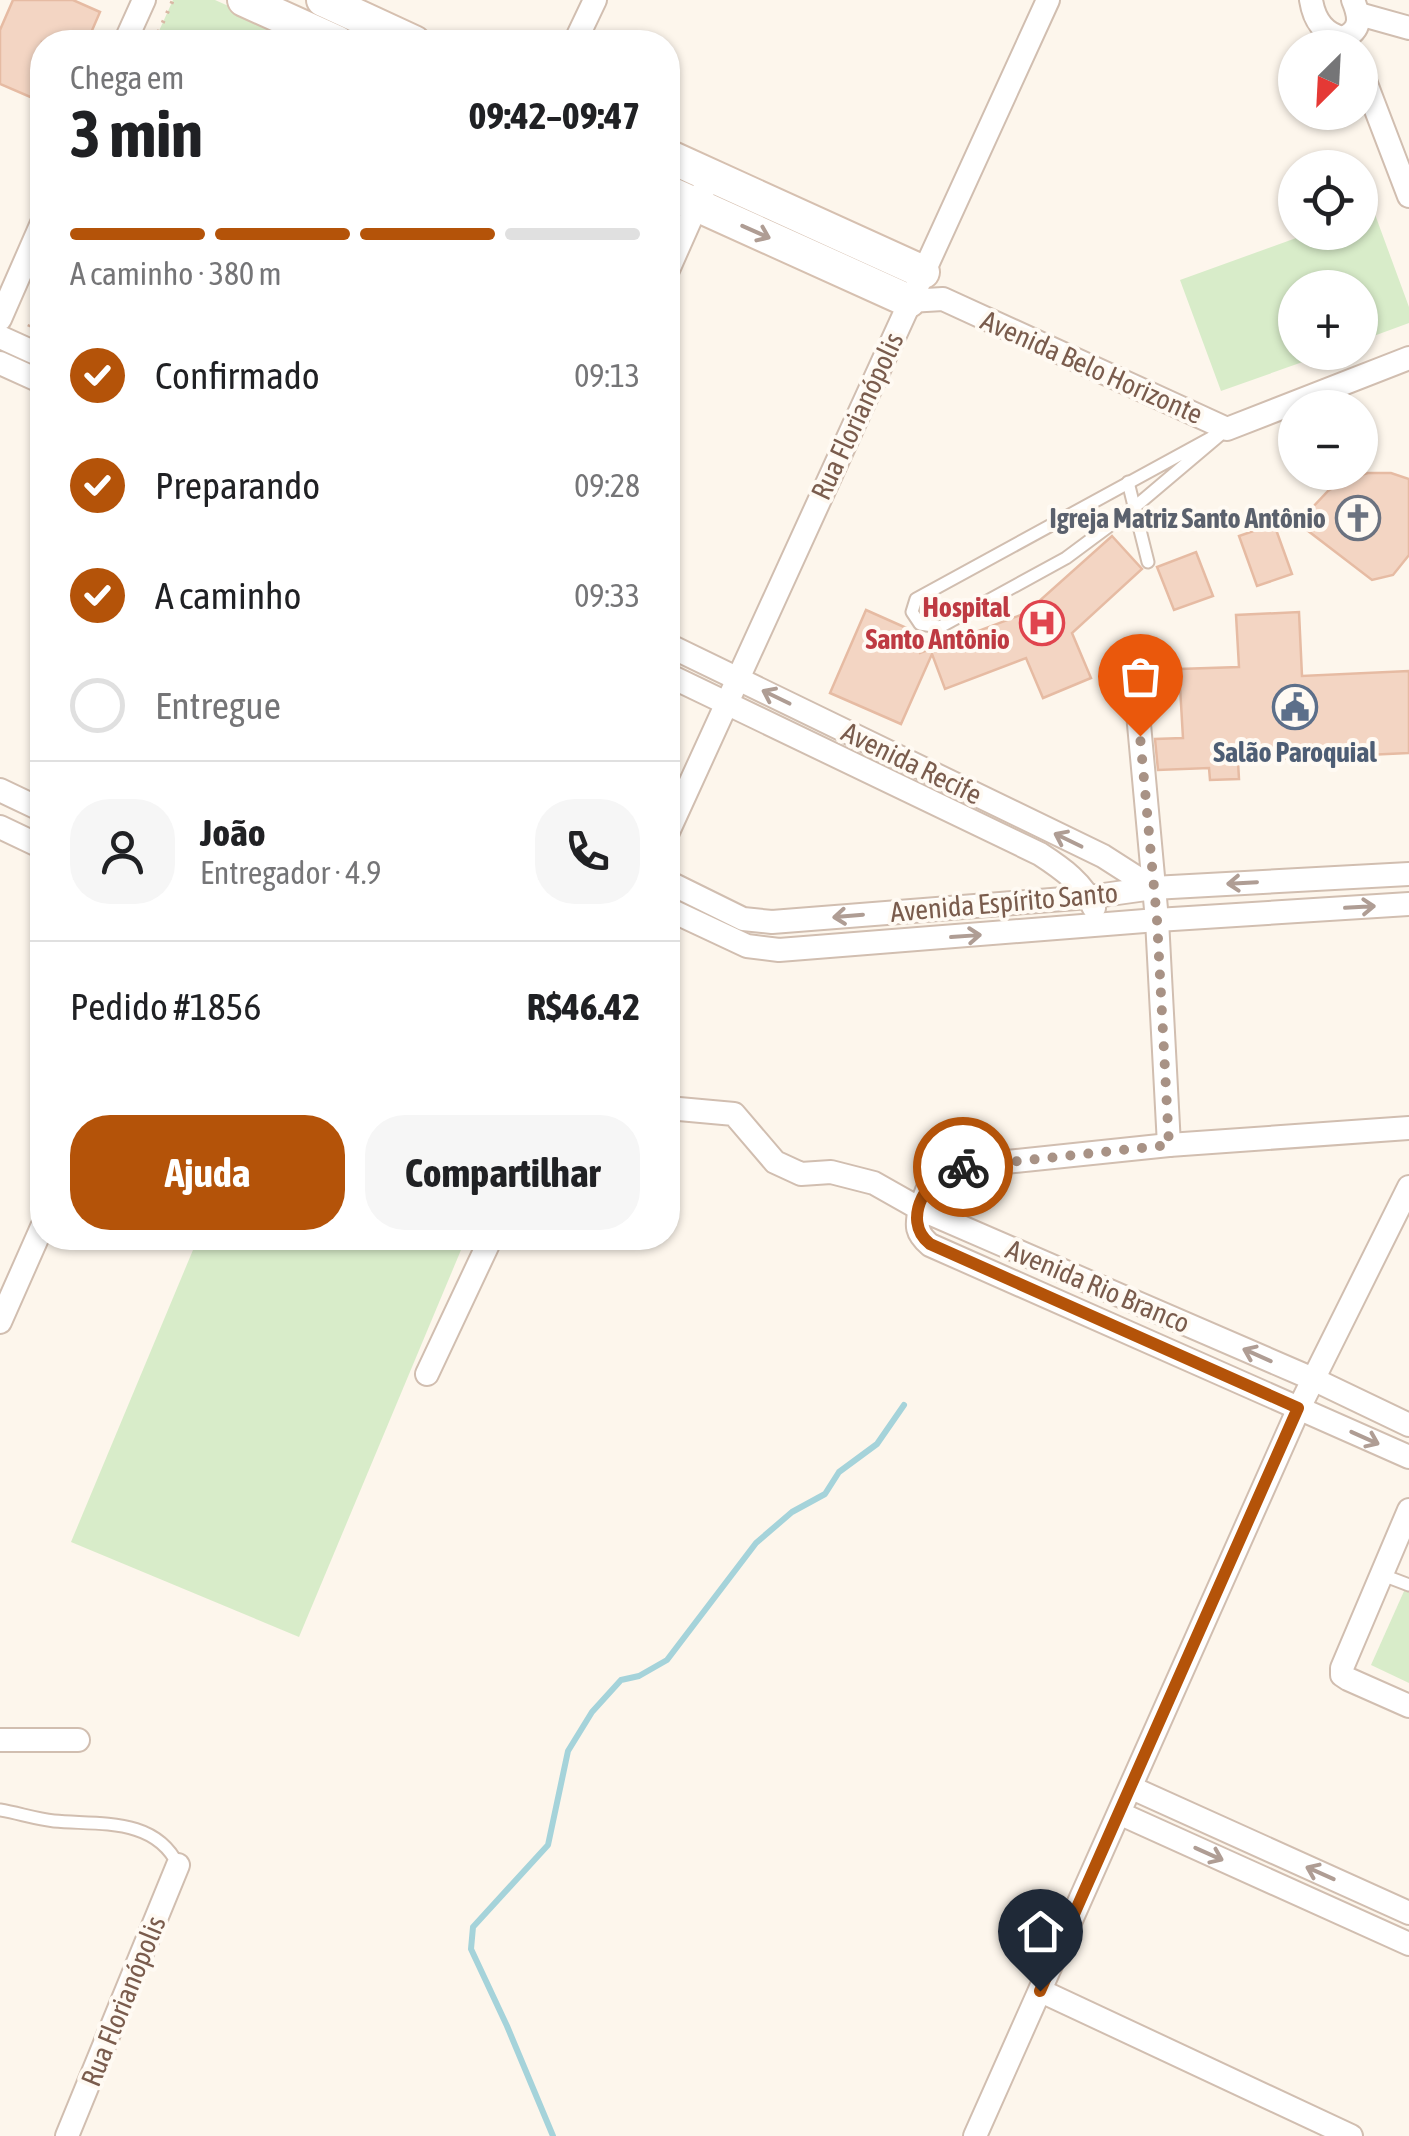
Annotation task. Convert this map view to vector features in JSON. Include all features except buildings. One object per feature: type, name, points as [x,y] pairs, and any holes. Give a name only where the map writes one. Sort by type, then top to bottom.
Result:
[{"type":"street","points":[[130,30],[144,0]]},
{"type":"street","points":[[244,0],[310,30]]},
{"type":"street","points":[[323,0],[388,30]]},
{"type":"street","points":[[581,30],[595,0]]},
{"type":"street","name":"Rua Florianópolis","points":[[680,805],[1048,0]]},
{"type":"street","points":[[1310,0],[1325,30]]},
{"type":"street","points":[[1356,7],[1409,28]]},
{"type":"street","points":[[1378,115],[1409,196]]},
{"type":"street","name":"Avenida Belo Horizonte","points":[[680,161],[943,300],[1227,429],[1409,358]]},
{"type":"street","points":[[710,174],[682,199],[916,286]]},
{"type":"street","points":[[0,319],[30,250]]},
{"type":"street","points":[[0,337],[30,351]]},
{"type":"street","points":[[0,363],[30,377]]},
{"type":"street","name":"Avenida Recife","points":[[680,651],[1103,856],[1153,888]]},
{"type":"street","points":[[1133,659],[1157,920],[1169,1145]]},
{"type":"street","name":"Avenida Recife","points":[[680,680],[1040,854],[1069,873],[1089,897],[1101,926]]},
{"type":"street","points":[[856,765],[869,742]]},
{"type":"street","points":[[0,790],[30,804]]},
{"type":"street","points":[[0,827],[30,841]]},
{"type":"street","name":"Avenida Espírito Santo","points":[[680,888],[743,918],[772,922],[1089,897],[1153,888],[1409,874]]},
{"type":"street","points":[[1311,880],[1313,910]]},
{"type":"street","name":"Avenida Espírito Santo","points":[[680,915],[747,946],[778,950],[1409,904]]},
{"type":"street","points":[[680,1109],[734,1114],[775,1162],[801,1174],[831,1172],[874,1184],[920,1209],[929,1184],[949,1168],[1169,1145],[1409,1128]]},
{"type":"street","points":[[974,2136],[1298,1408],[1409,1187]]},
{"type":"street","name":"Avenida Rio Branco","points":[[1409,1425],[920,1209],[916,1226],[920,1237],[930,1244],[1409,1457]]},
{"type":"street","points":[[0,1322],[5,1297],[30,1250]]},
{"type":"street","points":[[427,1374],[484,1250]]},
{"type":"street","points":[[1092,1317],[1104,1288]]},
{"type":"street","points":[[1186,1358],[1200,1330]]},
{"type":"street","points":[[1409,1510],[1342,1668],[1342,1675],[1409,1706]]},
{"type":"street","points":[[0,1740],[78,1740]]},
{"type":"street","points":[[1132,1788],[1409,1913]]},
{"type":"street","points":[[1120,1814],[1409,1944]]},
{"type":"street","points":[[1260,1877],[1271,1851]]},
{"type":"street","name":"Rua Florianópolis","points":[[68,2136],[178,1865]]},
{"type":"street","points":[[1344,1914],[1354,1888]]},
{"type":"street","points":[[1040,1991],[1351,2136]]},
{"type":"lane","points":[[1227,429],[1136,506],[1066,558],[940,627],[920,624],[912,612],[916,599],[1227,429]]},
{"type":"lane","points":[[1128,482],[1148,562]]},
{"type":"lane","points":[[1380,1574],[1409,1584]]},
{"type":"lane","points":[[0,1810],[50,1820],[117,1824],[158,1837],[178,1865]]},
{"type":"path","points":[[159,30],[173,0]]},
{"type":"green space","points":[[173,0],[215,0],[282,30],[159,30]]},
{"type":"green space","points":[[1378,223],[1409,307],[1409,323],[1378,334],[1378,270],[1278,270],[1280,370],[1221,391],[1180,280],[1278,245],[1278,250],[1378,250]]},
{"type":"green space","points":[[193,1250],[461,1250],[299,1637],[71,1542]]},
{"type":"green space","points":[[1409,1580],[1409,1683],[1371,1665]]},
{"type":"waterway","points":[[553,2136],[471,1949],[473,1927],[548,1845],[568,1751],[592,1712],[621,1680],[639,1676],[667,1660],[756,1543],[792,1512],[825,1494],[839,1472],[877,1444],[904,1405]]},
{"type":"way so far","points":[[963,1167],[1169,1145],[1157,920],[1140,736]]},
{"type":"place","name":"Igreja Matriz Santo Antônio","points":[[1358,518]]},
{"type":"place","name":"Hospital Santo Antônio","points":[[1042,623]]},
{"type":"place","name":"Salão Paroquial","points":[[1295,707]]},
{"type":"route","points":[[963,1167],[949,1168],[929,1184],[916,1226],[920,1237],[1298,1408],[1040,1991]]}]
